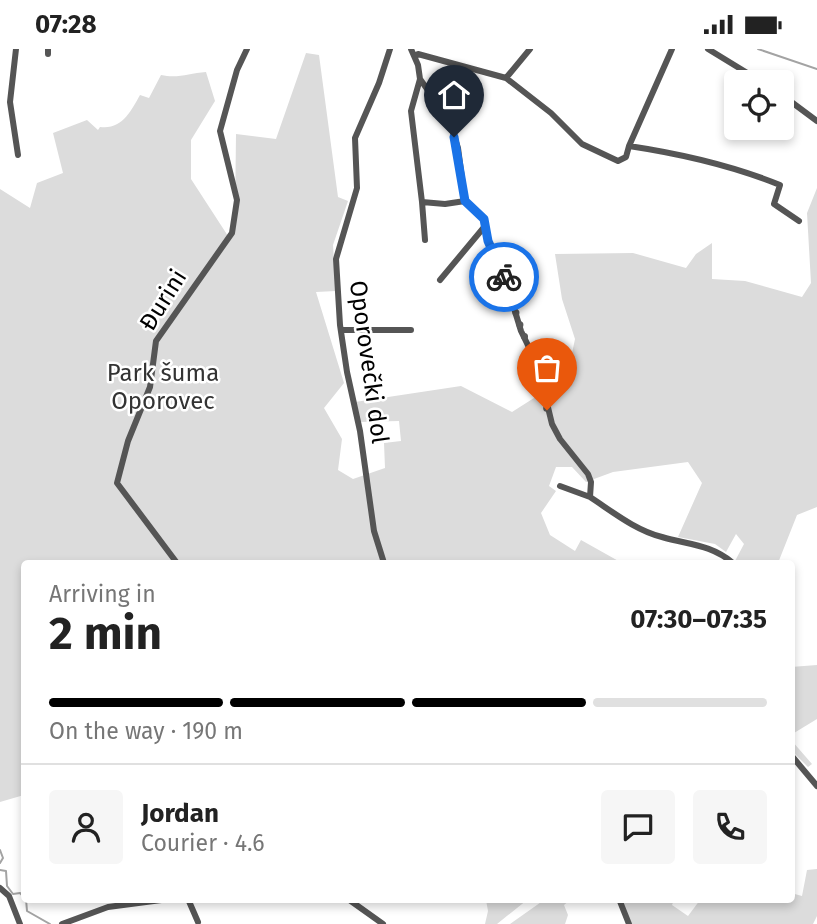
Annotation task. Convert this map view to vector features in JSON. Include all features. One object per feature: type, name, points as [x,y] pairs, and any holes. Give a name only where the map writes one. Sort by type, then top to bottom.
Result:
[{"type":"street","points":[[16,49],[10,102],[18,155]]},
{"type":"street","name":"Đurini","points":[[175,560],[117,483],[128,441],[150,387],[156,341],[232,233],[238,213],[220,131],[247,49]]},
{"type":"street","name":"Oporovečki dol","points":[[383,560],[374,531],[341,330],[336,260],[356,188],[355,138],[379,83],[390,49]]},
{"type":"street","points":[[411,49],[506,78],[551,113],[582,144],[618,161],[626,156],[672,49]]},
{"type":"street","points":[[506,78],[530,49]]},
{"type":"street","points":[[708,49],[742,70]]},
{"type":"street","points":[[418,53],[419,79],[411,111],[425,240]]},
{"type":"street","points":[[419,79],[449,120],[458,148],[465,201],[482,216],[522,331],[538,366],[552,424],[559,439],[588,474],[592,482],[590,497]]},
{"type":"street","points":[[794,105],[817,121]]},
{"type":"street","points":[[629,146],[735,166],[780,185],[774,204],[799,221]]},
{"type":"street","points":[[422,202],[445,204],[465,201]]},
{"type":"street","points":[[440,280],[485,226]]},
{"type":"street","points":[[341,330],[411,330]]},
{"type":"street","points":[[560,486],[590,497],[633,526],[661,537],[710,547],[729,560]]},
{"type":"street","points":[[795,760],[817,786]]},
{"type":"street","points":[[0,888],[9,896],[20,924]]},
{"type":"street","points":[[62,924],[108,907],[138,903]]},
{"type":"street","points":[[190,903],[198,922]]},
{"type":"street","points":[[354,903],[383,924]]},
{"type":"street","points":[[621,903],[629,924]]},
{"type":"green space","name":"Park šuma Oporovec","points":[[306,53],[319,55],[338,197],[348,201],[333,245],[336,291],[316,292],[344,383],[324,408],[342,439],[338,470],[353,479],[385,468],[384,443],[401,441],[399,421],[359,422],[355,402],[461,386],[512,412],[567,377],[575,339],[562,299],[555,254],[633,253],[686,268],[696,254],[712,243],[712,279],[745,281],[802,297],[811,283],[807,213],[817,188],[817,507],[797,515],[779,560],[736,560],[744,544],[736,534],[726,552],[715,544],[678,537],[702,483],[688,462],[613,472],[586,482],[572,467],[556,467],[549,486],[556,491],[541,513],[550,535],[575,551],[581,540],[617,560],[21,560],[21,796],[0,802],[0,189],[30,208],[37,183],[63,173],[53,133],[87,120],[98,130],[100,127],[114,126],[125,118],[140,95],[149,98],[161,75],[178,76],[206,72],[215,101],[191,140],[191,179],[228,236],[235,216],[236,134],[276,139]]},
{"type":"green space","points":[[817,665],[817,719],[795,732],[795,667]]},
{"type":"green space","points":[[795,744],[812,764],[808,767],[795,754]]},
{"type":"green space","points":[[817,869],[817,916],[813,924],[631,924],[622,903],[673,903],[688,916],[698,903],[795,903],[795,894],[802,896],[807,870]]},
{"type":"green space","points":[[487,903],[523,903],[497,924],[485,924]]},
{"type":"green space","points":[[540,903],[566,903],[564,905],[568,915],[565,924],[510,924]]},
{"type":"waterway","points":[[758,49],[817,69]]},
{"type":"waterway","points":[[0,850],[3,858],[0,863]]},
{"type":"waterway","points":[[0,870],[6,871],[7,886],[13,894],[21,894]]},
{"type":"waterway","points":[[26,903],[27,911],[50,924]]},
{"type":"way so far","points":[[504,277],[522,331],[538,366],[547,410]]},
{"type":"route","points":[[454,137],[465,201],[484,219],[488,241],[504,277]]}]
